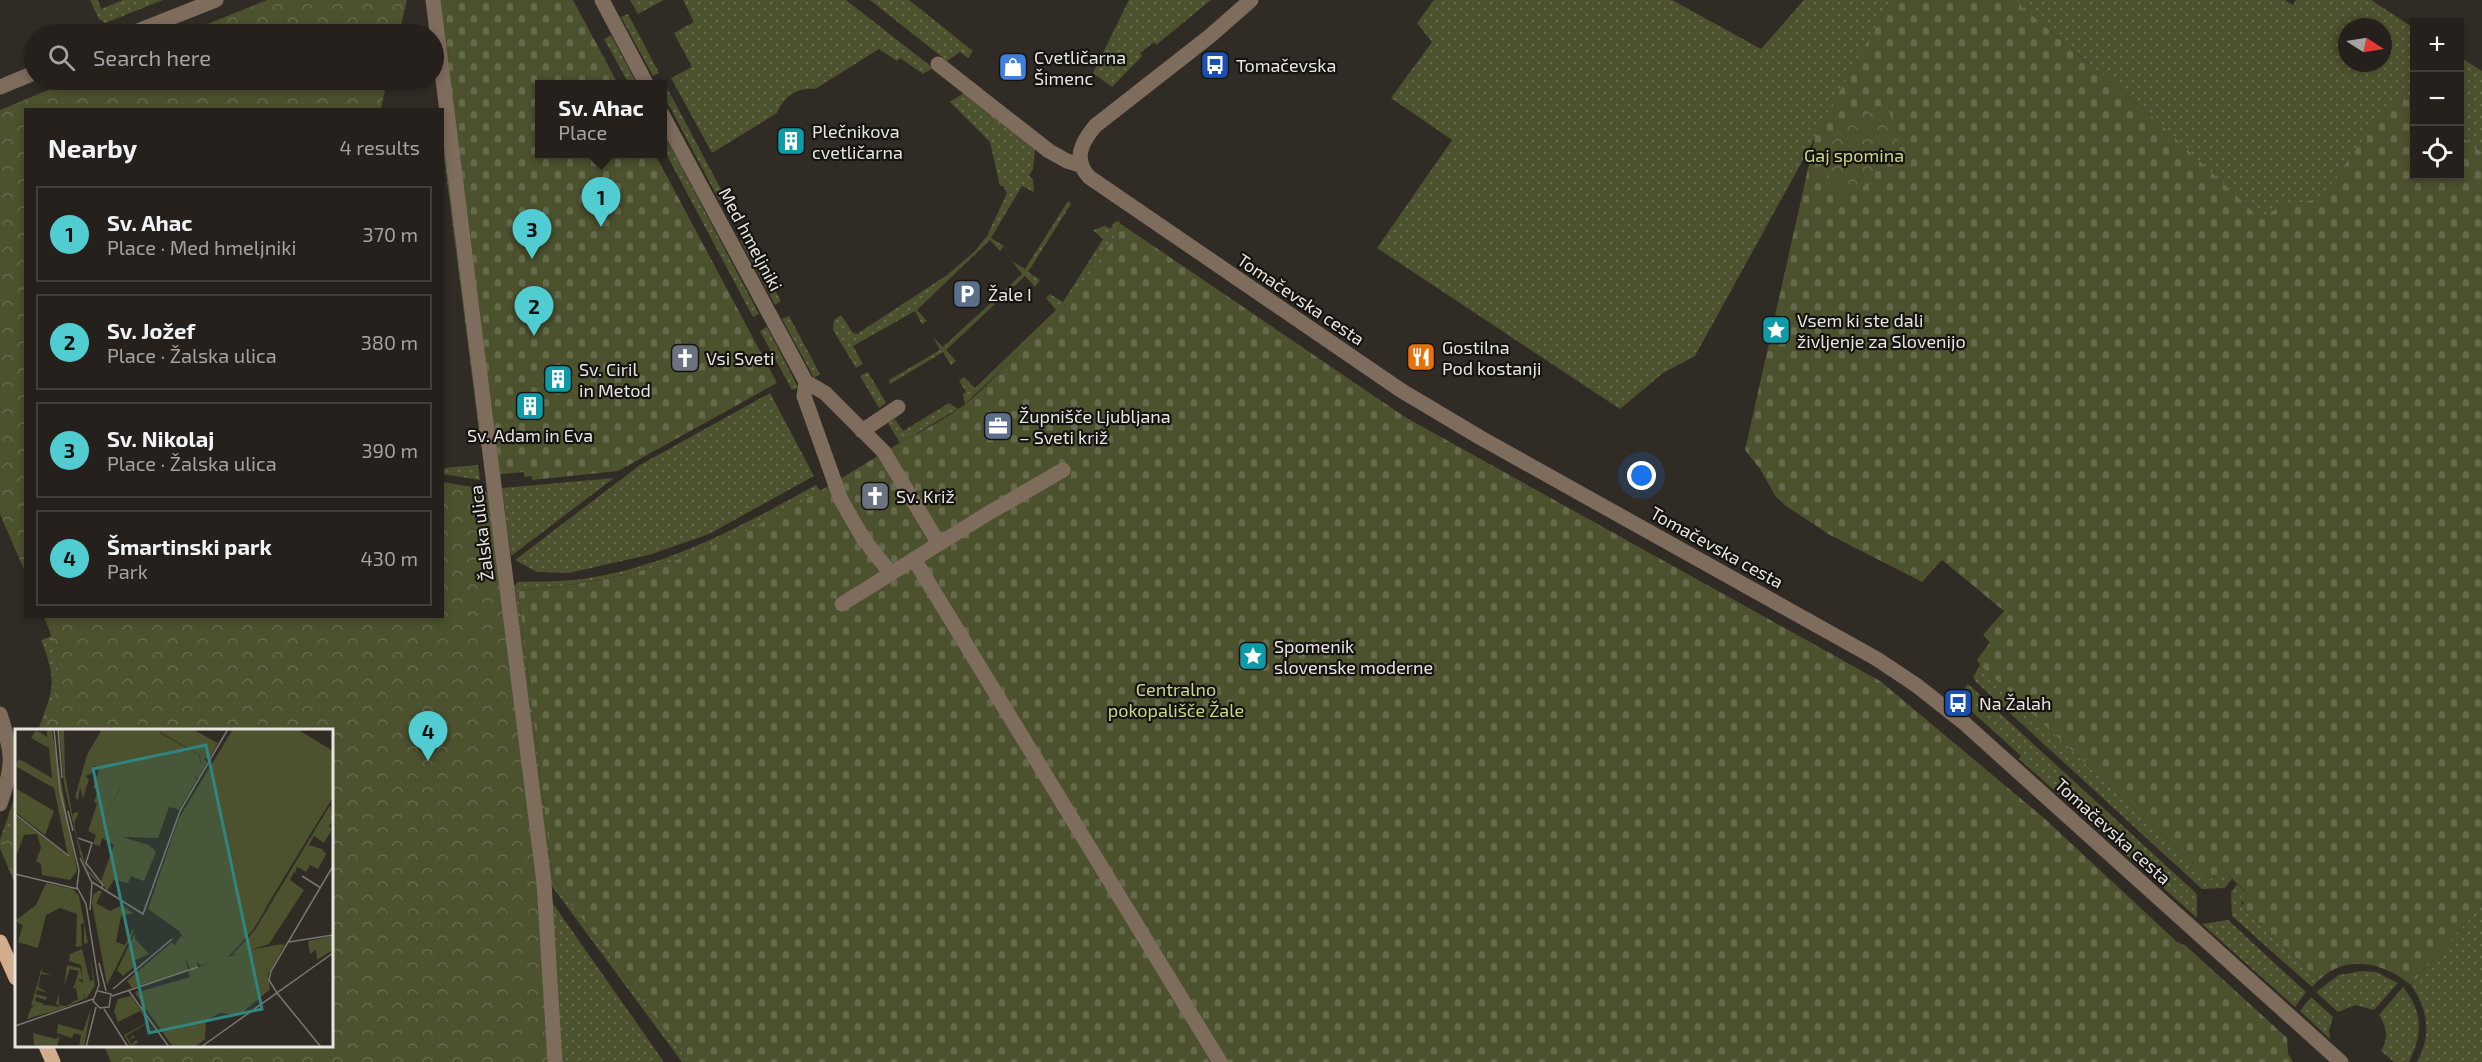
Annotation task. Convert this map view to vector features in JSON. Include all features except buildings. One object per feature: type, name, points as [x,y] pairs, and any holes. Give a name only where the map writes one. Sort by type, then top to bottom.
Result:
[{"type":"main road","points":[[0,942],[15,976]]},
{"type":"main road","points":[[46,1047],[53,1062]]},
{"type":"street","points":[[155,24],[216,0]]},
{"type":"street","name":"Žalska ulica","points":[[433,0],[436,24]]},
{"type":"street","points":[[602,0],[645,80]]},
{"type":"street","points":[[938,64],[1049,151],[1080,165],[1082,145],[1095,126],[1210,36],[1251,0]]},
{"type":"street","points":[[0,87],[24,77]]},
{"type":"street","name":"Žalska ulica","points":[[444,86],[544,883],[555,1062]]},
{"type":"street","name":"Med hmeljniki","points":[[667,121],[806,382],[825,393],[884,452],[939,544]]},
{"type":"street","name":"Tomačevska cesta","points":[[1080,165],[1097,183],[1402,391],[1480,438],[1877,658],[1917,685],[1962,722],[2341,1062]]},
{"type":"street","name":"Med hmeljniki","points":[[806,382],[804,396],[841,501],[863,538],[891,574]]},
{"type":"street","points":[[862,430],[898,407]]},
{"type":"street","points":[[842,604],[1063,470]]},
{"type":"street","points":[[914,559],[1220,1062]]},
{"type":"street","points":[[0,714],[12,764],[0,804]]},
{"type":"green space","points":[[90,0],[98,0],[101,9],[123,0],[163,0],[105,23],[99,19]]},
{"type":"green space","points":[[267,0],[407,0],[401,24],[207,24]]},
{"type":"green space","points":[[440,0],[573,0],[616,80],[535,80],[535,158],[657,158],[777,383],[618,471],[532,480],[532,476],[525,477],[524,472],[500,474]]},
{"type":"green space","points":[[630,0],[664,0],[638,14]]},
{"type":"green space","points":[[683,0],[846,0],[933,68],[923,74],[900,58],[897,61],[879,49],[815,89],[796,91],[783,102],[777,113],[712,153],[671,78],[692,67],[674,33],[694,22]]},
{"type":"green space","points":[[870,0],[909,0],[973,51],[968,58],[960,52],[947,61]]},
{"type":"green space","points":[[1129,0],[1211,0],[1156,45],[1154,42],[1140,53],[1142,56],[1112,87],[1093,73]]},
{"type":"green space","points":[[1434,0],[1672,0],[1761,49],[1804,0],[1891,0],[1695,356],[1663,373],[1620,409],[1377,248],[1452,140],[1391,98],[1432,42],[1417,23]]},
{"type":"green space","points":[[1891,0],[2020,0],[2021,6],[2156,120],[2260,218],[2285,204],[2315,200],[2329,187],[2395,95],[2410,101],[2410,180],[2464,180],[2464,139],[2482,153],[2482,904],[2411,985],[2390,971],[2366,964],[2342,966],[2319,980],[2241,906],[2244,902],[2240,898],[2245,891],[2224,871],[2211,880],[1980,665],[1977,660],[1990,642],[1983,635],[2004,611],[1942,560],[1922,582],[1830,535],[1776,497],[1760,469],[1745,450],[1816,133]]},
{"type":"green space","points":[[2020,0],[2285,0],[2293,5],[2296,0],[2371,0],[2410,25],[2410,180],[2464,180],[2464,60],[2482,71],[2482,412],[2260,218],[2156,120],[2021,6]]},
{"type":"green space","points":[[628,14],[659,73],[653,76],[621,17]]},
{"type":"green space","points":[[611,35],[635,80],[627,80],[604,39]]},
{"type":"green space","points":[[667,88],[725,197],[719,200],[667,102]]},
{"type":"green space","points":[[48,90],[385,90],[381,108],[24,108],[24,570],[0,514],[0,110]]},
{"type":"green space","points":[[964,93],[1035,149],[1033,169],[1029,176],[1033,179],[1034,192],[1022,186],[991,238],[1004,246],[1000,251],[990,240],[917,310],[927,321],[922,324],[915,311],[853,346],[863,364],[856,368],[833,330],[834,320],[841,315],[853,333],[857,334],[947,275],[975,251],[987,236],[1007,193],[1003,186],[1000,186],[990,142],[950,102]]},
{"type":"green space","name":"Gaj spomina","points":[[1884,104],[1888,107],[1898,143],[1859,192],[1842,192],[1831,181],[1822,165],[1830,144],[1849,124]]},
{"type":"green space","points":[[667,140],[759,314],[753,317],[667,156]]},
{"type":"green space","points":[[444,144],[482,443],[481,447],[444,158]]},
{"type":"green space","points":[[1068,201],[1071,204],[1028,272],[1040,280],[1035,287],[1025,276],[946,350],[956,361],[951,365],[943,352],[890,384],[889,380],[940,350],[933,337],[943,347],[1022,274],[1012,261],[1025,269]]},
{"type":"green space","points":[[1119,221],[1121,224],[1107,250],[1071,298],[1030,342],[965,404],[963,394],[966,392],[959,381],[964,377],[975,388],[1056,310],[1046,298],[1050,294],[1063,302],[1103,239],[1093,230],[1105,226],[1110,229],[1115,222]]},
{"type":"green space","name":"Centralno pokopališče Žale","points":[[1121,224],[1405,417],[1880,681],[2044,818],[2177,942],[2185,945],[2287,1038],[2288,1054],[2293,1062],[689,1062],[553,880],[518,591],[622,575],[662,565],[709,548],[787,510],[946,418],[980,392],[1053,318],[1097,264]]},
{"type":"green space","points":[[746,237],[781,301],[775,305],[740,240]]},
{"type":"green space","points":[[789,316],[820,374],[814,378],[782,319]]},
{"type":"green space","points":[[767,327],[798,387],[792,390],[760,331]]},
{"type":"green space","points":[[868,372],[886,403],[879,408],[860,376]]},
{"type":"green space","points":[[770,393],[814,476],[709,534],[652,554],[569,573],[537,572],[515,560],[640,465]]},
{"type":"green space","points":[[949,403],[958,409],[900,443],[888,423],[895,419],[903,431]]},
{"type":"green space","points":[[478,465],[480,480],[444,474],[444,468]]},
{"type":"green space","points":[[614,478],[511,556],[502,488]]},
{"type":"green space","points":[[444,482],[484,489],[488,494],[538,870],[551,1062],[111,1062],[104,1047],[333,1047],[333,729],[44,729],[53,700],[57,674],[50,632],[44,618],[444,618]]},
{"type":"green space","points":[[816,485],[821,492],[743,534],[706,550],[654,567],[600,580],[518,591],[553,880],[689,1062],[682,1062],[548,881],[512,588],[518,582],[582,579],[614,573],[674,555],[732,530]]},
{"type":"green space","points":[[44,618],[75,618],[86,729],[38,729],[52,686],[50,666],[41,640],[53,636]]},
{"type":"green space","points":[[1980,665],[2210,879],[2224,871],[2232,879],[2225,888],[2202,889],[1976,682],[1973,677]]},
{"type":"green space","points":[[1968,684],[2197,894],[2197,918],[2019,759],[2021,756],[1957,698]]},
{"type":"green space","points":[[15,796],[15,884],[0,848],[0,840]]},
{"type":"green space","points":[[15,812],[15,884],[2,852]]},
{"type":"green space","points":[[2237,884],[2245,892],[2241,906],[2319,980],[2312,987],[2232,916],[2231,892]]},
{"type":"green space","points":[[549,898],[664,1062],[559,1062]]},
{"type":"green space","points":[[2482,904],[2482,1062],[2417,1062],[2425,1042],[2426,1022],[2417,994],[2411,985]]},
{"type":"green space","points":[[2228,920],[2306,992],[2295,1007],[2202,924]]},
{"type":"green space","points":[[2363,971],[2376,972],[2398,983],[2374,1010],[2355,1005],[2338,1012],[2316,992],[2339,975]]},
{"type":"green space","points":[[2403,987],[2414,1005],[2419,1033],[2409,1062],[2394,1062],[2381,1051],[2386,1033],[2379,1015]]},
{"type":"green space","points":[[2311,997],[2333,1017],[2329,1030],[2330,1039],[2300,1011]]},
{"type":"place","name":"Tomačevska","points":[[1215,65]]},
{"type":"place","name":"Cvetličarna Šimenc","points":[[1013,67]]},
{"type":"place","name":"Plečnikova cvetličarna","points":[[791,141]]},
{"type":"place","name":"Sv. Ahac","points":[[601,227]]},
{"type":"place","name":"Sv. Nikolaj","points":[[532,259]]},
{"type":"place","name":"Žale I","points":[[967,294]]},
{"type":"place","name":"Vsem ki ste dali življenje za Slovenijo","points":[[1776,330]]},
{"type":"place","name":"Sv. Jožef","points":[[534,336]]},
{"type":"place","name":"Gostilna Pod kostanji","points":[[1421,357]]},
{"type":"place","name":"Vsi Sveti","points":[[685,358]]},
{"type":"place","name":"Sv. Ciril in Metod","points":[[558,379]]},
{"type":"place","name":"Sv. Adam in Eva","points":[[530,406]]},
{"type":"place","name":"Župnišče Ljubljana – Sveti križ","points":[[998,426]]},
{"type":"place","name":"Sv. Križ","points":[[875,496]]},
{"type":"place","name":"Spomenik slovenske moderne","points":[[1253,656]]},
{"type":"place","name":"Na Žalah","points":[[1958,703]]},
{"type":"place","name":"Šmartinski park","points":[[428,761]]}]
